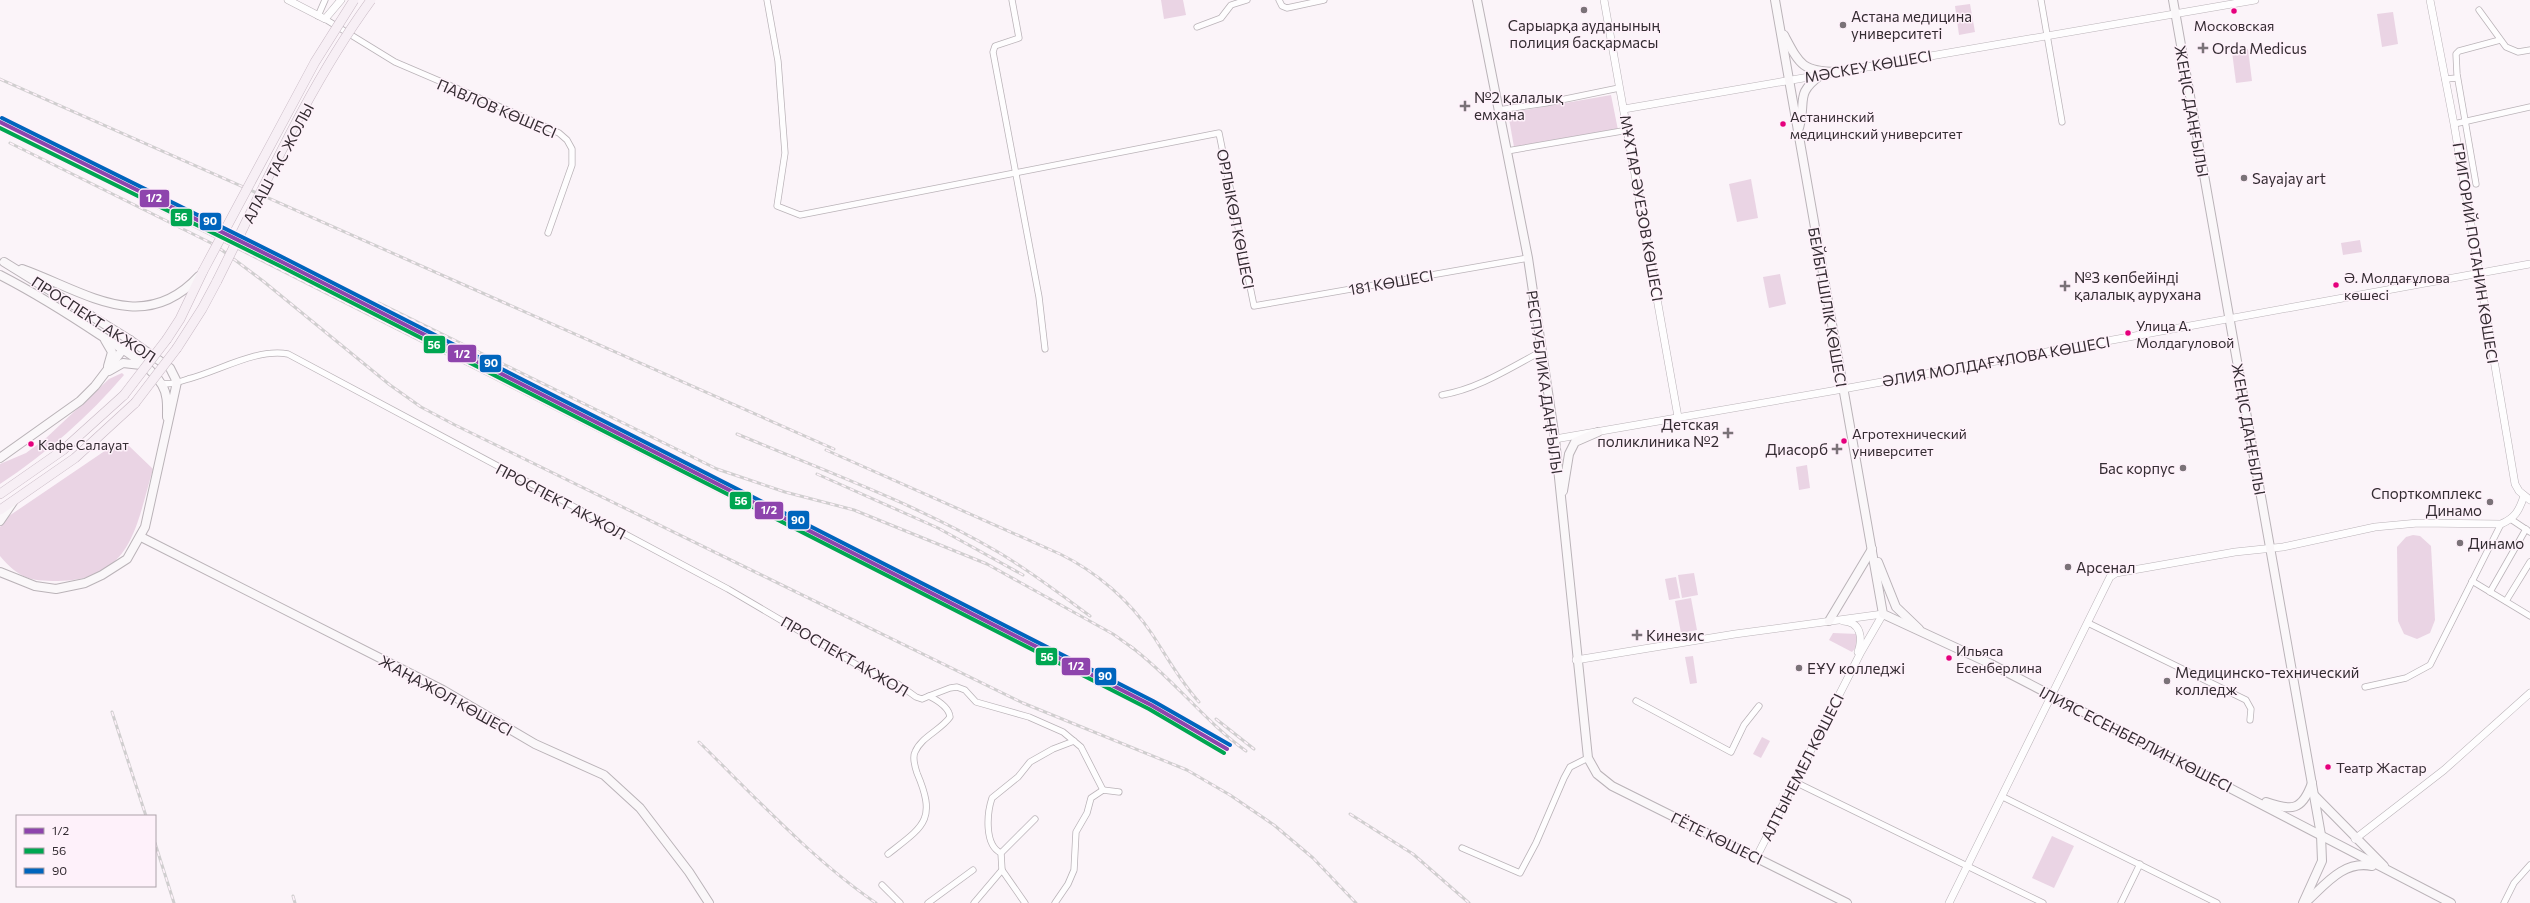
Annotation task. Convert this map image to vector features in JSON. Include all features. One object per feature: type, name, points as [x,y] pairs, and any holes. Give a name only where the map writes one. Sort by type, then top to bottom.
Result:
[{"type":"main road","name":"АЛАШ ТАС ЖОЛЫ","points":[[3,491],[63,450],[124,395],[167,339],[180,319],[203,271],[300,89],[354,0]]},
{"type":"main road","name":"АЛАШ ТАС ЖОЛЫ","points":[[0,510],[75,458],[135,403],[177,348],[202,309],[217,281],[299,120],[351,27],[371,0]]},
{"type":"main road","name":"РЕСПУБЛИКА ДАҢҒЫЛЫ","points":[[1477,0],[1528,258],[1542,351],[1555,439],[1576,660],[1588,758],[1591,766]]},
{"type":"main road","name":"БЕЙБІТШІЛІК КӨШЕСІ","points":[[1775,0],[1883,614]]},
{"type":"main road","name":"ЖЕҢІС ДАҢҒЫЛЫ","points":[[2173,0],[2321,836],[2322,862],[2304,903]]},
{"type":"main road","points":[[1780,28],[1802,66],[1815,71],[1836,72]]},
{"type":"main road","points":[[1797,132],[1802,117],[1802,94],[1808,84],[1821,74]]},
{"type":"main road","points":[[2,261],[106,302],[136,307],[168,301],[182,293],[203,271]]},
{"type":"main road","name":"ПРОСПЕКТ АКЖОЛ","points":[[0,572],[24,582],[56,589],[85,583],[102,576],[127,559],[141,537],[148,518],[177,382],[170,368],[130,340],[2,261]]},
{"type":"main road","name":"ПРОСПЕКТ АКЖОЛ","points":[[0,275],[64,310],[144,366],[161,383],[166,393],[167,426]]},
{"type":"main road","points":[[101,335],[112,352],[104,374]]},
{"type":"main road","points":[[0,458],[64,414],[80,401],[104,374],[130,340]]},
{"type":"main road","points":[[104,374],[124,363],[144,366]]},
{"type":"main road","points":[[1562,504],[1571,448],[1575,442],[1598,432]]},
{"type":"main road","points":[[0,521],[13,501]]},
{"type":"main road","name":"ЖАҢАЖОЛ КӨШЕСІ","points":[[141,537],[443,690],[535,744],[604,775],[640,808],[689,872],[709,903]]},
{"type":"main road","points":[[1829,621],[1872,549]]},
{"type":"main road","points":[[1872,549],[1896,607],[1924,634]]},
{"type":"main road","name":"ПРОСПЕКТ АКЖОЛ","points":[[0,565],[24,582]]},
{"type":"main road","name":"ІЛИЯС ЕСЕНБЕРЛИН КӨШЕСІ","points":[[1883,614],[1991,664],[2381,868]]},
{"type":"main road","name":"ГЁТЕ КӨШЕСІ","points":[[1591,766],[1597,774],[1612,786],[1847,903]]},
{"type":"main road","points":[[2244,795],[2285,809],[2301,803],[2312,783]]},
{"type":"main road","points":[[2314,795],[2355,839],[2390,872]]},
{"type":"main road","points":[[2304,903],[2345,868],[2361,864],[2381,868],[2451,903]]},
{"type":"street","points":[[288,0],[322,18]]},
{"type":"street","points":[[322,18],[325,0]]},
{"type":"street","points":[[322,18],[341,0]]},
{"type":"street","points":[[767,0],[778,61],[785,153],[777,206],[807,215],[1015,172]]},
{"type":"street","points":[[1012,0],[1019,38],[995,46],[993,52],[1039,297],[1046,349]]},
{"type":"street","points":[[1197,27],[1221,18],[1231,5],[1247,0]]},
{"type":"street","points":[[1279,0],[1282,6],[1287,8],[1324,0]]},
{"type":"street","name":"МҰХТАР ӘУЕЗОВ КӨШЕСІ","points":[[1604,0],[1678,417]]},
{"type":"street","points":[[2041,0],[2062,122]]},
{"type":"street","name":"МӘСКЕУ КӨШЕСІ","points":[[1624,109],[2255,0]]},
{"type":"street","name":"ГРИГОРИЙ ПОТАНИН КӨШЕСІ","points":[[2430,0],[2454,124],[2515,484],[2527,498]]},
{"type":"street","points":[[2479,10],[2500,40],[2511,51],[2530,50]]},
{"type":"street","name":"ПАВЛОВ КӨШЕСІ","points":[[322,18],[395,62],[533,121],[559,133],[567,140],[572,149],[572,165],[548,233]]},
{"type":"street","points":[[2476,184],[2456,60],[2459,51],[2500,40]]},
{"type":"street","points":[[2445,79],[2458,78]]},
{"type":"street","points":[[1498,110],[1546,103],[1620,88]]},
{"type":"street","points":[[2454,124],[2530,107]]},
{"type":"street","points":[[1507,152],[1628,130]]},
{"type":"street","name":"ОРЛЫКӨЛ КӨШЕСІ","points":[[1015,172],[1219,133],[1254,306]]},
{"type":"street","name":"181 КӨШЕСІ","points":[[1254,306],[1528,258]]},
{"type":"street","name":"ӘЛИЯ МОЛДАҒҰЛОВА КӨШЕСІ","points":[[1555,439],[2479,275],[2530,264]]},
{"type":"street","points":[[1442,395],[1456,392],[1485,381],[1542,351]]},
{"type":"street","name":"ПРОСПЕКТ АКЖОЛ","points":[[177,382],[263,353],[288,354],[728,589],[864,668],[898,684],[916,697],[922,699],[932,698]]},
{"type":"street","points":[[161,383],[177,382]]},
{"type":"street","points":[[1949,903],[2003,797],[2110,577],[2121,570],[2283,547],[2352,531],[2418,523],[2501,524],[2512,520],[2527,498]]},
{"type":"street","points":[[2490,592],[2528,530],[2512,520]]},
{"type":"street","points":[[2365,687],[2406,678],[2430,665],[2501,524]]},
{"type":"street","points":[[2506,601],[2530,562]]},
{"type":"street","points":[[2472,581],[2530,616]]},
{"type":"street","points":[[1576,660],[1735,634],[1883,614]]},
{"type":"street","name":"АЛТЫНЕМЕЛ КӨШЕСІ","points":[[1756,858],[1852,668],[1883,614]]},
{"type":"street","points":[[1829,621],[1847,621],[1853,623],[1859,631],[1860,645],[1852,668]]},
{"type":"street","points":[[2088,623],[2246,700],[2250,709],[2250,720]]},
{"type":"street","points":[[888,854],[912,835],[924,822],[927,816],[926,799],[914,756],[917,748],[939,729],[950,717],[942,705],[932,698],[950,688],[957,687],[965,690],[976,702],[1029,717],[1051,726],[1074,741],[1081,747],[1103,790]]},
{"type":"street","points":[[2355,839],[2444,770],[2530,693]]},
{"type":"street","points":[[1636,701],[1731,752],[1744,725],[1759,706]]},
{"type":"street","points":[[1002,853],[994,846],[988,827],[992,798],[1018,777],[1030,762],[1053,749],[1074,741]]},
{"type":"street","points":[[1462,848],[1520,873],[1536,843],[1564,778],[1570,768],[1588,758]]},
{"type":"street","points":[[1795,782],[1968,865],[2043,903]]},
{"type":"street","points":[[1055,903],[1068,884],[1074,870],[1076,832],[1086,813],[1089,802],[1103,790],[1119,792]]},
{"type":"street","points":[[2003,797],[2218,903]]},
{"type":"street","points":[[1025,903],[1002,870],[1002,853],[1035,819]]},
{"type":"street","points":[[2121,903],[2140,864]]},
{"type":"street","points":[[2504,903],[2514,883],[2530,865]]},
{"type":"street","points":[[928,903],[973,870]]},
{"type":"street","points":[[974,903],[1002,870]]},
{"type":"street","points":[[882,885],[900,903]]},
{"type":"shaded area","points":[[1161,0],[1183,0],[1186,15],[1164,19]]},
{"type":"shaded area","points":[[1970,4],[1975,32],[1959,35],[1955,6]]},
{"type":"shaded area","points":[[2393,12],[2398,44],[2382,47],[2377,14]]},
{"type":"shaded area","points":[[2248,49],[2252,81],[2236,83],[2232,52]]},
{"type":"shaded area","points":[[1611,95],[1618,130],[1514,147],[1508,113]]},
{"type":"shaded area","points":[[1751,179],[1758,218],[1737,222],[1729,184]]},
{"type":"shaded area","points":[[2360,240],[2362,252],[2343,255],[2341,243]]},
{"type":"shaded area","points":[[1780,274],[1786,304],[1769,308],[1763,277]]},
{"type":"shaded area","points":[[122,373],[124,375],[66,434],[34,460],[0,484],[0,464],[26,453],[45,439],[109,379]]},
{"type":"shaded area","points":[[115,444],[120,450],[128,445],[153,469],[135,529],[127,546],[116,560],[102,571],[83,578],[58,581],[39,580],[19,574],[0,556],[0,527],[6,518]]},
{"type":"shaded area","points":[[1807,465],[1810,488],[1799,490],[1796,467]]},
{"type":"shaded area","points":[[2413,535],[2420,536],[2431,546],[2435,620],[2430,633],[2417,639],[2404,634],[2398,621],[2397,547],[2406,537]]},
{"type":"shaded area","points":[[1694,573],[1698,595],[1682,598],[1678,575]]},
{"type":"shaded area","points":[[1676,577],[1680,598],[1669,600],[1665,579]]},
{"type":"shaded area","points":[[1691,598],[1697,630],[1681,633],[1675,601]]},
{"type":"shaded area","points":[[1833,633],[1858,634],[1860,643],[1852,652],[1829,640]]},
{"type":"shaded area","points":[[1693,656],[1697,683],[1690,684],[1685,657]]},
{"type":"shaded area","points":[[1762,737],[1770,741],[1761,758],[1753,754]]},
{"type":"shaded area","points":[[2052,836],[2074,846],[2054,888],[2032,878]]},
{"type":"railway","points":[[0,79],[834,449]]},
{"type":"railway","points":[[0,128],[1227,749]]},
{"type":"railway","points":[[10,143],[215,245],[263,281],[390,385],[421,407],[1023,703],[1187,770],[1230,795],[1274,825],[1313,858],[1356,903]]},
{"type":"railway","points":[[379,303],[717,469],[785,492],[854,510],[987,564],[1113,634],[1134,649]]},
{"type":"railway","points":[[737,434],[903,503],[967,535],[1022,567],[1090,616]]},
{"type":"railway","points":[[826,450],[1060,554],[1087,569],[1112,588],[1134,610],[1199,702]]},
{"type":"railway","points":[[817,474],[938,528],[1023,575]]},
{"type":"railway","points":[[1130,646],[1160,671],[1230,739],[1246,751]]},
{"type":"railway","points":[[112,712],[146,815]]},
{"type":"railway","points":[[1216,719],[1254,749]]},
{"type":"railway","points":[[699,742],[784,827],[830,867],[876,903]]},
{"type":"railway","points":[[1350,814],[1413,854],[1469,903]]},
{"type":"railway","points":[[156,846],[174,903]]},
{"type":"railway","points":[[293,896],[295,903]]},
{"type":"transit line","name":"90","points":[[2,118],[284,258],[1153,701],[1230,745]]},
{"type":"transit line","name":"1/2","points":[[0,122],[282,262],[1151,705],[1227,749]]},
{"type":"transit line","name":"56","points":[[0,128],[280,266],[1149,709],[1224,753]]},
{"type":"place","name":"Сарыарқа ауданының полиция басқармасы","points":[[1584,10]]},
{"type":"place","name":"Московская","points":[[2234,11]]},
{"type":"place","name":"Астана медицина университеті","points":[[1843,25]]},
{"type":"place","name":"Orda Medicus","points":[[2203,48]]},
{"type":"place","name":"№2 қалалық емхана","points":[[1465,106]]},
{"type":"place","name":"Астанинский медицинский университет","points":[[1783,124]]},
{"type":"place","name":"Sayajay аrt","points":[[2244,178]]},
{"type":"place","name":"Ә. Молдағұлова көшесі","points":[[2336,285]]},
{"type":"place","name":"№3 көпбейінді қалалық аурухана","points":[[2065,286]]},
{"type":"place","name":"Улица А. Молдагуловой","points":[[2128,333]]},
{"type":"place","name":"Детская поликлиника №2","points":[[1728,433]]},
{"type":"place","name":"Агротехнический университет","points":[[1844,441]]},
{"type":"place","name":"Кафе Салауат","points":[[31,444]]},
{"type":"place","name":"Диасорб","points":[[1837,449]]},
{"type":"place","name":"Бас корпус","points":[[2183,468]]},
{"type":"place","name":"Спорткомплекс Динамо","points":[[2490,502]]},
{"type":"place","name":"Динамо","points":[[2460,543]]},
{"type":"place","name":"Арсенал","points":[[2068,567]]},
{"type":"place","name":"Кинезис","points":[[1637,635]]},
{"type":"place","name":"Ильяса Есенберлина","points":[[1949,658]]},
{"type":"place","name":"ЕҰУ колледжі","points":[[1799,668]]},
{"type":"place","name":"Медицинско-технический колледж","points":[[2167,681]]},
{"type":"place","name":"Театр Жастар","points":[[2328,767]]}]
